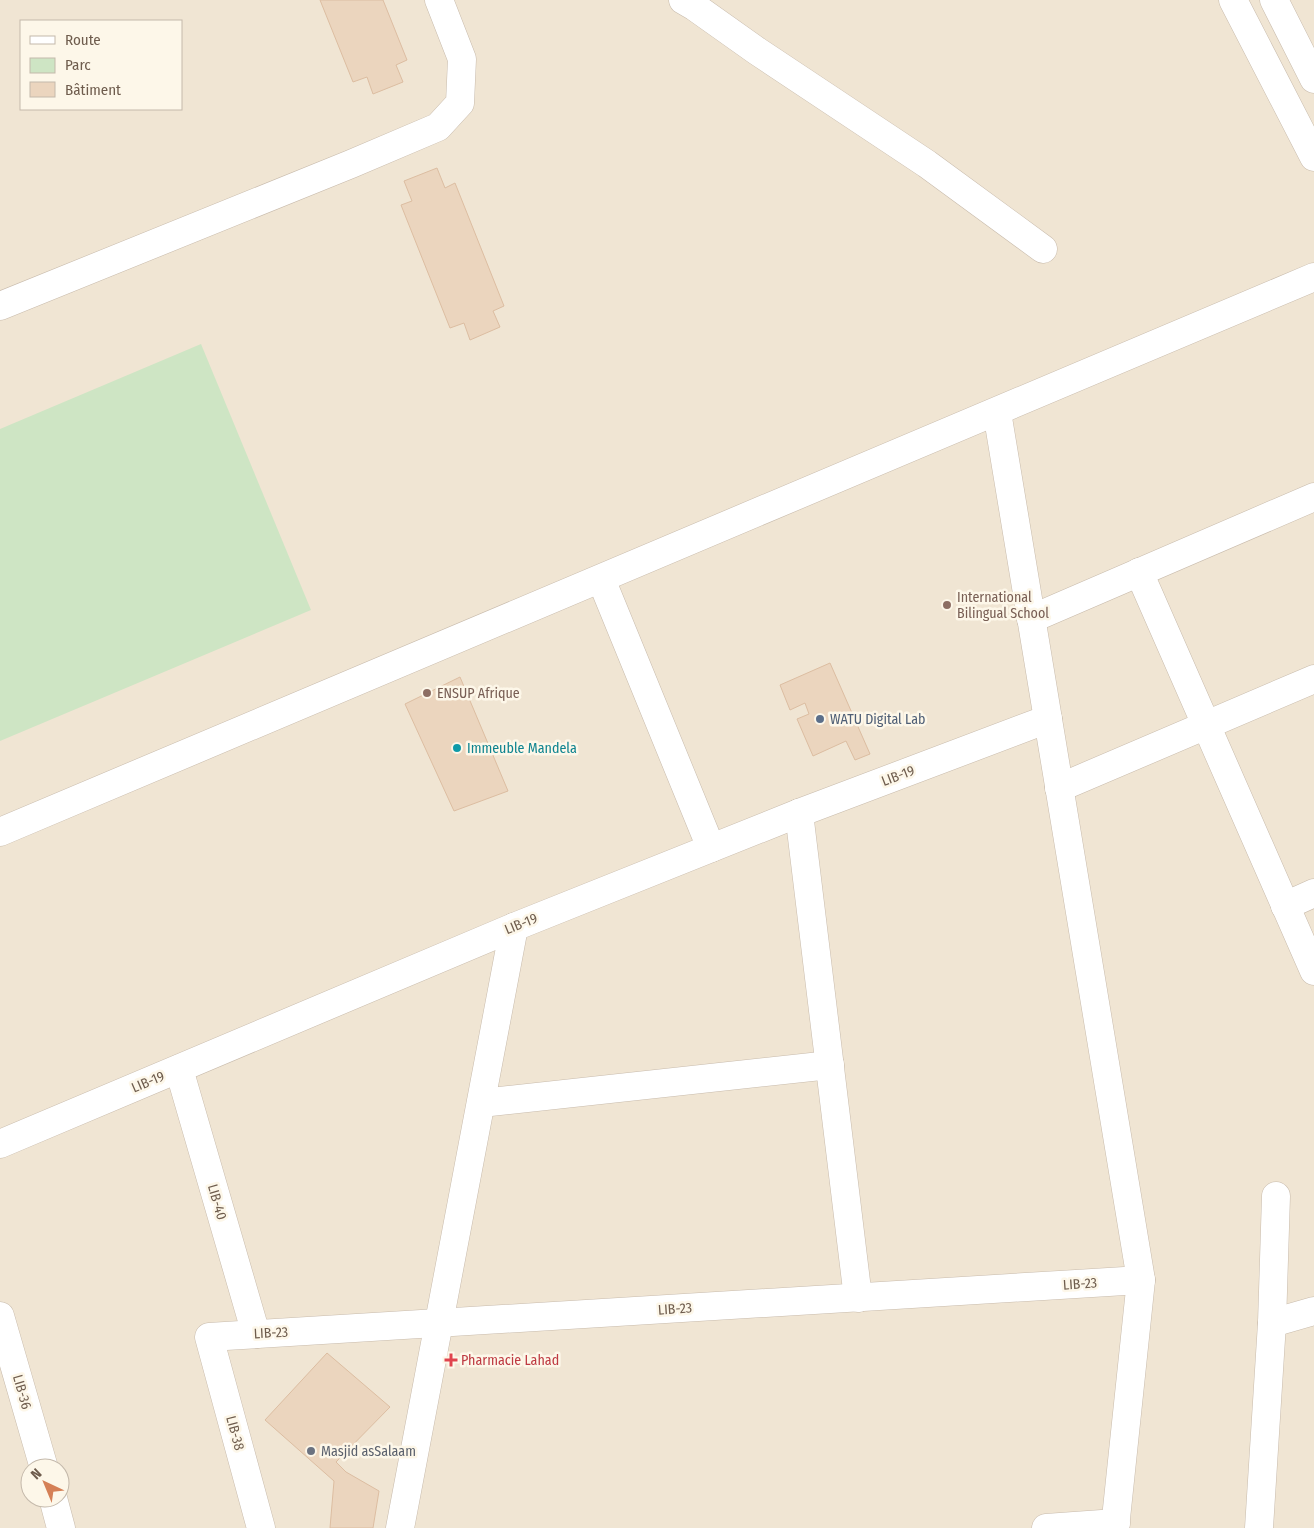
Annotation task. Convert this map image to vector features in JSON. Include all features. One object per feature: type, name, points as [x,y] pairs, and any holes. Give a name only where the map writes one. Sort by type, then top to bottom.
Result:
[{"type":"street","points":[[0,306],[438,127],[460,103],[462,59],[438,0]]},
{"type":"street","points":[[683,0],[927,164],[1043,249]]},
{"type":"street","points":[[1233,0],[1314,157]]},
{"type":"street","points":[[1274,0],[1314,79]]},
{"type":"street","points":[[0,832],[1314,278]]},
{"type":"street","points":[[996,412],[1141,1280],[1116,1526],[1046,1528]]},
{"type":"street","points":[[1031,619],[1314,497]]},
{"type":"street","points":[[1139,572],[1314,971]]},
{"type":"street","points":[[601,579],[711,848]]},
{"type":"street","points":[[1059,788],[1314,679]]},
{"type":"street","name":"LIB-19","points":[[0,1144],[514,927],[800,813],[1048,719]]},
{"type":"street","points":[[800,813],[858,1298]]},
{"type":"street","points":[[1285,906],[1314,893]]},
{"type":"street","points":[[400,1528],[514,927]]},
{"type":"street","points":[[481,1103],[830,1064]]},
{"type":"street","name":"LIB-40","points":[[179,1069],[256,1334]]},
{"type":"street","points":[[1259,1528],[1272,1323],[1276,1196]]},
{"type":"street","name":"LIB-23","points":[[209,1337],[1141,1280]]},
{"type":"street","points":[[1272,1323],[1314,1312]]},
{"type":"street","name":"LIB-36","points":[[0,1316],[41,1458]]},
{"type":"street","name":"LIB-38","points":[[209,1337],[261,1528]]},
{"type":"street","points":[[56,1508],[61,1528]]},
{"type":"shaded area","points":[[0,0],[1314,0],[1314,1528],[0,1528]]},
{"type":"green space","points":[[201,344],[311,610],[0,741],[0,429]]},
{"type":"building","points":[[320,0],[383,0],[407,60],[396,65],[403,82],[373,94],[367,77],[353,82]]},
{"type":"building","points":[[437,168],[445,188],[455,183],[504,306],[493,311],[500,327],[470,340],[464,323],[450,328],[401,205],[412,201],[404,181]]},
{"type":"building","points":[[830,663],[870,754],[855,760],[846,741],[813,756],[797,719],[809,714],[805,703],[790,710],[780,685]]},
{"type":"building","name":"Immeuble Mandela","points":[[460,677],[508,791],[454,811],[405,704]]},
{"type":"building","points":[[327,1353],[390,1407],[336,1462],[346,1472],[379,1491],[373,1528],[330,1528],[334,1481],[265,1420]]},
{"type":"place","name":"International Bilingual School","points":[[947,605]]},
{"type":"place","name":"ENSUP Afrique","points":[[427,693]]},
{"type":"place","name":"WATU Digital Lab","points":[[820,719]]},
{"type":"place","name":"Immeuble Mandela","points":[[457,748]]},
{"type":"place","name":"Pharmacie Lahad","points":[[451,1360]]},
{"type":"place","name":"Masjid asSalaam","points":[[311,1451]]}]
